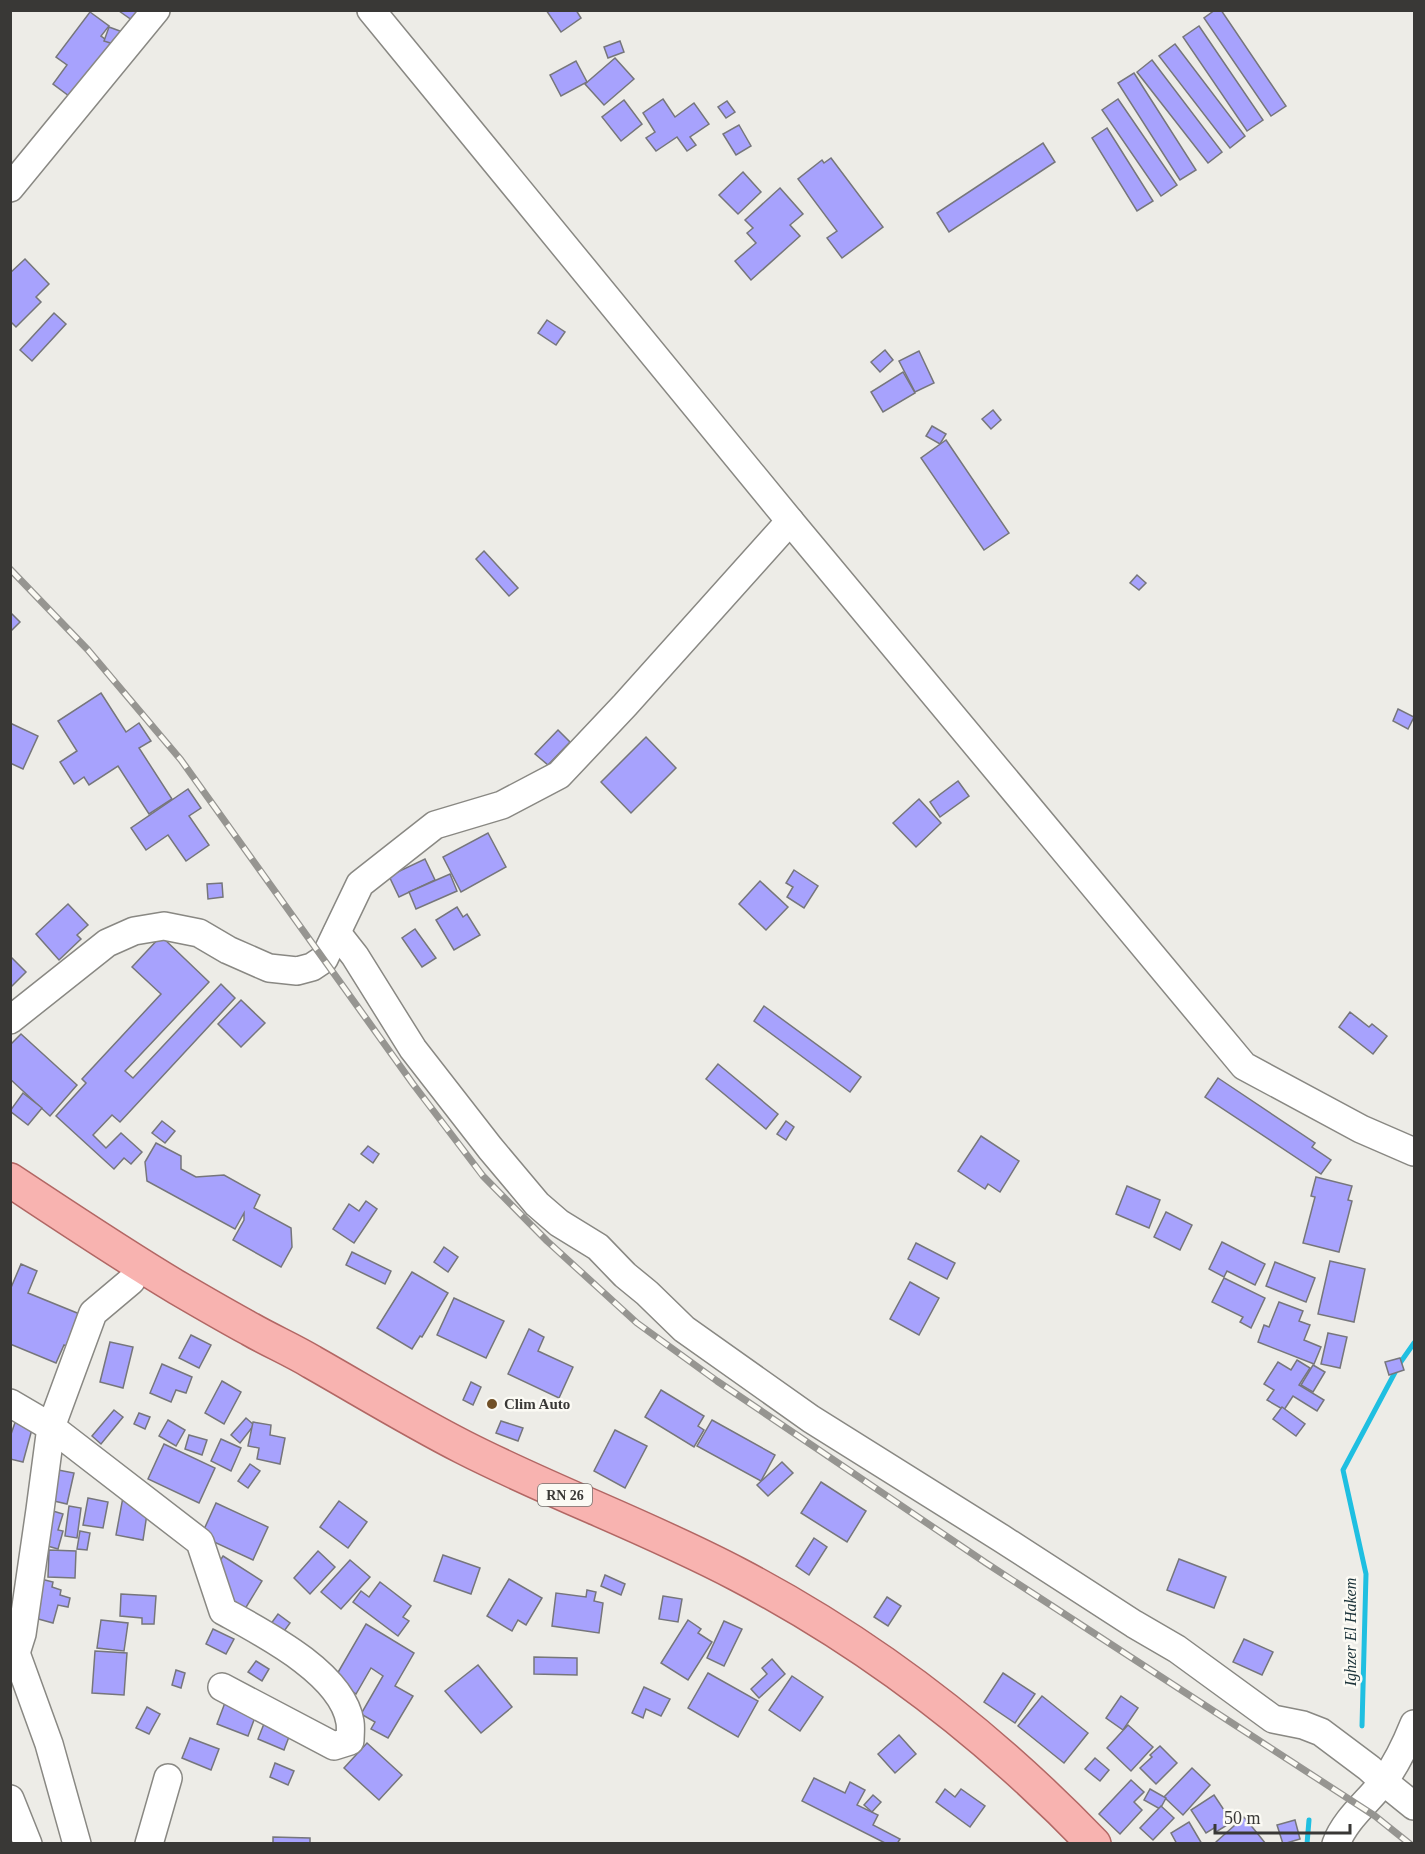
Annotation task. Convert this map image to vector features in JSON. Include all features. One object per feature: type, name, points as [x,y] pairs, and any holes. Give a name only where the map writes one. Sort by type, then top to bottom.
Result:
[{"type":"main road","name":"RN 26","points":[[10,1180],[175,1286],[310,1360],[396,1411],[522,1476],[704,1557],[796,1606],[871,1655],[946,1709],[1052,1800],[1094,1844]]},
{"type":"main road","name":"RN 26","points":[[10,1204],[131,1281],[402,1437],[493,1484],[662,1559],[751,1604],[846,1661],[921,1714],[1027,1803],[1066,1844]]},
{"type":"street","points":[[10,188],[156,10]]},
{"type":"street","points":[[371,10],[790,521],[1244,1066],[1361,1129],[1414,1152]]},
{"type":"street","points":[[10,1020],[107,943],[134,931],[164,926],[199,933],[228,950],[269,968],[297,971],[312,967],[324,959],[360,884],[435,825],[502,805],[559,775],[790,521]]},
{"type":"street","points":[[337,933],[356,956],[413,1049],[537,1204],[559,1223],[598,1247],[684,1329],[811,1419],[1176,1649],[1273,1719],[1303,1725],[1320,1732],[1369,1768],[1414,1806]]},
{"type":"street","points":[[77,1844],[49,1744],[13,1653],[22,1634],[51,1427],[93,1312],[131,1281]]},
{"type":"street","points":[[10,1403],[51,1427],[200,1542],[223,1611],[316,1669],[339,1696],[350,1722],[350,1741],[334,1746],[222,1687]]},
{"type":"street","points":[[1336,1844],[1344,1828],[1383,1781],[1405,1749],[1414,1724]]},
{"type":"street","points":[[149,1844],[168,1778]]},
{"type":"street","points":[[10,1799],[28,1844]]},
{"type":"building","points":[[148,10],[142,27],[119,11]]},
{"type":"building","points":[[546,10],[576,10],[581,18],[561,32]]},
{"type":"building","points":[[1215,10],[1221,10],[1286,106],[1271,116],[1204,18]]},
{"type":"building","points":[[90,12],[109,26],[101,36],[113,45],[73,99],[53,84],[67,65],[56,57]]},
{"type":"building","points":[[1199,26],[1263,120],[1247,131],[1183,37]]},
{"type":"building","points":[[109,27],[128,34],[123,47],[104,41]]},
{"type":"building","points":[[620,41],[624,52],[608,58],[604,47]]},
{"type":"building","points":[[1175,44],[1245,136],[1230,148],[1159,56]]},
{"type":"building","points":[[615,58],[634,79],[604,105],[585,84]]},
{"type":"building","points":[[1152,60],[1222,152],[1208,163],[1137,72]]},
{"type":"building","points":[[576,61],[587,82],[561,96],[550,75]]},
{"type":"building","points":[[1134,73],[1196,170],[1180,180],[1118,83]]},
{"type":"building","points":[[663,99],[675,117],[694,103],[709,124],[690,137],[696,145],[687,151],[677,137],[656,151],[646,138],[655,132],[643,113]]},
{"type":"building","points":[[1118,99],[1177,185],[1161,196],[1102,110]]},
{"type":"building","points":[[624,100],[642,124],[621,141],[602,117]]},
{"type":"building","points":[[727,101],[735,112],[726,118],[718,107]]},
{"type":"building","points":[[739,125],[751,146],[736,155],[723,134]]},
{"type":"building","points":[[1107,128],[1153,201],[1137,211],[1092,138]]},
{"type":"building","points":[[1043,143],[1055,162],[949,232],[937,213]]},
{"type":"building","points":[[831,158],[883,227],[842,258],[827,238],[837,231],[798,179],[822,160],[824,163]]},
{"type":"building","points":[[743,172],[761,192],[738,214],[719,195]]},
{"type":"building","points":[[780,188],[803,214],[790,225],[800,236],[751,280],[735,261],[756,243],[747,233],[753,228],[745,220]]},
{"type":"building","points":[[25,259],[49,284],[36,297],[41,302],[16,327],[10,321],[10,273]]},
{"type":"building","points":[[54,313],[66,324],[32,361],[20,350]]},
{"type":"building","points":[[547,320],[565,332],[556,345],[538,333]]},
{"type":"building","points":[[885,350],[893,360],[880,372],[871,362]]},
{"type":"building","points":[[919,351],[934,383],[915,392],[899,361]]},
{"type":"building","points":[[903,372],[915,393],[883,412],[871,392]]},
{"type":"building","points":[[993,410],[1001,420],[991,429],[982,419]]},
{"type":"building","points":[[932,426],[946,434],[940,444],[926,436]]},
{"type":"building","points":[[946,440],[1009,533],[984,550],[921,458]]},
{"type":"building","points":[[484,551],[518,588],[509,596],[476,559]]},
{"type":"building","points":[[1137,575],[1146,583],[1139,590],[1130,583]]},
{"type":"building","points":[[10,612],[20,622],[10,632]]},
{"type":"building","points":[[101,693],[126,732],[139,723],[151,741],[139,748],[172,799],[149,814],[118,766],[89,785],[84,777],[74,784],[60,762],[77,751],[58,721]]},
{"type":"building","points":[[1398,709],[1414,717],[1408,729],[1393,721]]},
{"type":"building","points":[[10,723],[38,736],[23,769],[10,763]]},
{"type":"building","points":[[558,730],[570,742],[548,765],[535,754]]},
{"type":"building","points":[[646,737],[676,768],[631,813],[601,782]]},
{"type":"building","points":[[958,781],[969,796],[940,817],[930,802]]},
{"type":"building","points":[[188,789],[201,808],[189,816],[209,845],[186,861],[168,835],[146,850],[131,828]]},
{"type":"building","points":[[919,799],[941,823],[916,847],[893,823]]},
{"type":"building","points":[[488,833],[506,867],[461,892],[443,857]]},
{"type":"building","points":[[425,859],[435,880],[399,897],[389,876]]},
{"type":"building","points":[[794,870],[818,886],[804,908],[787,897],[793,887],[786,883]]},
{"type":"building","points":[[450,874],[457,891],[416,909],[409,892]]},
{"type":"building","points":[[760,881],[788,907],[766,930],[739,904]]},
{"type":"building","points":[[222,883],[223,897],[208,899],[207,884]]},
{"type":"building","points":[[68,904],[88,925],[77,935],[81,939],[59,960],[36,934]]},
{"type":"building","points":[[457,907],[463,917],[467,914],[480,935],[454,950],[436,920]]},
{"type":"building","points":[[415,929],[436,958],[422,967],[402,938]]},
{"type":"building","points":[[161,936],[209,982],[125,1071],[133,1078],[221,984],[235,998],[120,1122],[112,1115],[93,1135],[106,1148],[121,1133],[142,1152],[131,1164],[124,1158],[114,1169],[56,1116],[86,1083],[82,1079],[161,994],[132,967]]},
{"type":"building","points":[[10,956],[26,972],[10,988]]},
{"type":"building","points":[[241,1000],[265,1023],[241,1047],[218,1024]]},
{"type":"building","points":[[764,1006],[861,1077],[850,1092],[754,1021]]},
{"type":"building","points":[[1350,1012],[1369,1027],[1372,1024],[1387,1036],[1373,1054],[1339,1027]]},
{"type":"building","points":[[21,1034],[77,1085],[50,1116],[10,1079],[10,1045]]},
{"type":"building","points":[[718,1064],[778,1114],[766,1129],[706,1079]]},
{"type":"building","points":[[1218,1078],[1315,1143],[1312,1147],[1331,1160],[1321,1174],[1205,1097]]},
{"type":"building","points":[[23,1093],[42,1108],[28,1125],[10,1111]]},
{"type":"building","points":[[162,1121],[175,1131],[165,1143],[152,1133]]},
{"type":"building","points":[[786,1121],[794,1127],[786,1140],[777,1134]]},
{"type":"building","points":[[981,1136],[1019,1161],[1000,1192],[988,1184],[985,1189],[958,1171]]},
{"type":"building","points":[[156,1143],[181,1156],[181,1169],[196,1177],[224,1175],[260,1195],[254,1208],[291,1228],[292,1247],[281,1267],[233,1240],[244,1220],[244,1213],[235,1229],[147,1181],[145,1162]]},
{"type":"building","points":[[368,1146],[379,1154],[373,1163],[361,1154]]},
{"type":"building","points":[[1316,1177],[1352,1186],[1348,1200],[1352,1201],[1339,1252],[1303,1243],[1315,1197],[1311,1196]]},
{"type":"building","points":[[1127,1186],[1160,1200],[1149,1228],[1116,1214]]},
{"type":"building","points":[[366,1201],[377,1209],[354,1243],[333,1229],[349,1204],[359,1211]]},
{"type":"building","points":[[1166,1212],[1192,1225],[1180,1250],[1154,1237]]},
{"type":"building","points":[[1222,1242],[1265,1264],[1255,1285],[1227,1271],[1224,1277],[1209,1269]]},
{"type":"building","points":[[916,1243],[955,1263],[947,1279],[908,1259]]},
{"type":"building","points":[[444,1247],[458,1257],[448,1272],[434,1262]]},
{"type":"building","points":[[352,1252],[391,1271],[385,1284],[346,1265]]},
{"type":"building","points":[[1330,1261],[1365,1269],[1354,1322],[1318,1314]]},
{"type":"building","points":[[1275,1262],[1315,1278],[1306,1302],[1266,1286]]},
{"type":"building","points":[[21,1264],[37,1271],[28,1293],[87,1317],[74,1349],[64,1345],[56,1363],[10,1344],[10,1290]]},
{"type":"building","points":[[412,1272],[448,1293],[422,1337],[420,1336],[412,1349],[377,1328]]},
{"type":"building","points":[[1224,1278],[1265,1298],[1251,1328],[1240,1322],[1243,1317],[1212,1302]]},
{"type":"building","points":[[910,1282],[939,1298],[919,1335],[890,1319]]},
{"type":"building","points":[[454,1298],[504,1321],[486,1358],[437,1335]]},
{"type":"building","points":[[1279,1302],[1303,1311],[1299,1321],[1310,1325],[1304,1340],[1321,1347],[1314,1364],[1258,1342],[1264,1325],[1269,1327]]},
{"type":"building","points":[[529,1329],[544,1337],[538,1351],[573,1367],[559,1398],[508,1374]]},
{"type":"building","points":[[1328,1333],[1347,1337],[1340,1368],[1321,1364]]},
{"type":"building","points":[[191,1335],[211,1345],[199,1368],[179,1358]]},
{"type":"building","points":[[110,1342],[133,1347],[123,1388],[100,1382]]},
{"type":"building","points":[[1400,1358],[1404,1370],[1389,1375],[1385,1362]]},
{"type":"building","points":[[1297,1360],[1310,1368],[1299,1385],[1324,1400],[1317,1411],[1293,1396],[1284,1410],[1267,1400],[1274,1390],[1264,1384],[1278,1362],[1291,1370]]},
{"type":"building","points":[[162,1364],[192,1377],[186,1393],[176,1390],[171,1402],[150,1393]]},
{"type":"building","points":[[1313,1365],[1325,1372],[1313,1392],[1301,1385]]},
{"type":"building","points":[[222,1381],[241,1392],[224,1424],[205,1413]]},
{"type":"building","points":[[471,1382],[481,1387],[473,1405],[463,1400]]},
{"type":"building","points":[[661,1390],[704,1416],[698,1426],[704,1430],[694,1447],[645,1417]]},
{"type":"building","points":[[1282,1407],[1305,1424],[1296,1436],[1273,1419]]},
{"type":"building","points":[[114,1410],[123,1417],[101,1444],[92,1436]]},
{"type":"building","points":[[139,1413],[150,1417],[145,1429],[134,1424]]},
{"type":"building","points":[[17,1417],[34,1422],[23,1462],[10,1459],[10,1437]]},
{"type":"building","points":[[246,1418],[254,1425],[240,1443],[231,1435]]},
{"type":"building","points":[[168,1420],[185,1430],[176,1446],[159,1436]]},
{"type":"building","points":[[712,1420],[775,1455],[761,1481],[697,1446]]},
{"type":"building","points":[[501,1421],[523,1428],[518,1441],[496,1433]]},
{"type":"building","points":[[253,1422],[271,1425],[270,1435],[285,1438],[280,1464],[257,1459],[259,1448],[248,1446]]},
{"type":"building","points":[[615,1430],[647,1446],[625,1488],[594,1471]]},
{"type":"building","points":[[189,1435],[207,1440],[202,1455],[185,1449]]},
{"type":"building","points":[[221,1439],[241,1448],[231,1471],[211,1461]]},
{"type":"building","points":[[164,1444],[215,1468],[199,1503],[148,1479]]},
{"type":"building","points":[[782,1462],[793,1473],[768,1496],[757,1485]]},
{"type":"building","points":[[250,1464],[260,1471],[248,1488],[238,1481]]},
{"type":"building","points":[[48,1468],[74,1473],[67,1504],[41,1498]]},
{"type":"building","points":[[821,1482],[866,1511],[847,1542],[801,1513]]},
{"type":"building","points":[[123,1497],[149,1501],[143,1540],[116,1535]]},
{"type":"building","points":[[88,1498],[108,1502],[103,1528],[83,1525]]},
{"type":"building","points":[[339,1501],[367,1522],[348,1548],[320,1527]]},
{"type":"building","points":[[216,1503],[268,1527],[253,1560],[201,1536]]},
{"type":"building","points":[[69,1506],[81,1508],[77,1538],[65,1536]]},
{"type":"building","points":[[43,1508],[63,1514],[58,1530],[63,1531],[58,1549],[37,1543]]},
{"type":"building","points":[[80,1531],[90,1533],[87,1550],[77,1549]]},
{"type":"building","points":[[814,1538],[827,1547],[809,1575],[796,1566]]},
{"type":"building","points":[[49,1550],[76,1551],[75,1578],[48,1577]]},
{"type":"building","points":[[318,1551],[335,1567],[310,1594],[294,1578]]},
{"type":"building","points":[[443,1555],[480,1568],[471,1594],[434,1581]]},
{"type":"building","points":[[223,1556],[262,1581],[245,1609],[229,1599],[211,1575]]},
{"type":"building","points":[[1179,1559],[1226,1577],[1214,1608],[1167,1590]]},
{"type":"building","points":[[350,1560],[370,1577],[341,1609],[321,1592]]},
{"type":"building","points":[[605,1575],[625,1584],[621,1595],[601,1586]]},
{"type":"building","points":[[41,1579],[53,1582],[52,1587],[61,1590],[60,1595],[70,1598],[68,1607],[58,1605],[53,1623],[31,1617]]},
{"type":"building","points":[[509,1579],[542,1598],[526,1625],[518,1620],[512,1631],[487,1616]]},
{"type":"building","points":[[380,1582],[411,1606],[403,1617],[409,1621],[398,1636],[353,1602],[361,1591],[369,1597]]},
{"type":"building","points":[[587,1590],[596,1592],[594,1601],[603,1603],[599,1633],[552,1626],[556,1593],[586,1597]]},
{"type":"building","points":[[121,1594],[156,1596],[154,1624],[142,1624],[142,1618],[120,1616]]},
{"type":"building","points":[[663,1596],[682,1599],[678,1622],[659,1619]]},
{"type":"building","points":[[887,1597],[901,1606],[888,1626],[874,1617]]},
{"type":"building","points":[[278,1614],[290,1623],[282,1634],[270,1625]]},
{"type":"building","points":[[101,1620],[128,1623],[124,1651],[97,1648]]},
{"type":"building","points":[[688,1620],[701,1629],[698,1633],[712,1642],[688,1680],[661,1663]]},
{"type":"building","points":[[724,1621],[742,1629],[724,1666],[707,1658]]},
{"type":"building","points":[[366,1624],[414,1653],[395,1686],[413,1696],[388,1738],[371,1729],[375,1722],[361,1714],[383,1676],[371,1668],[356,1694],[333,1681]]},
{"type":"building","points":[[213,1629],[234,1639],[226,1654],[206,1644]]},
{"type":"building","points":[[1244,1639],[1273,1652],[1262,1675],[1233,1662]]},
{"type":"building","points":[[95,1651],[127,1653],[124,1695],[92,1693]]},
{"type":"building","points":[[534,1657],[577,1658],[577,1675],[534,1674]]},
{"type":"building","points":[[772,1659],[785,1674],[759,1698],[751,1689],[767,1674],[762,1668]]},
{"type":"building","points":[[256,1661],[269,1669],[262,1681],[248,1672]]},
{"type":"building","points":[[478,1665],[512,1707],[481,1733],[445,1691]]},
{"type":"building","points":[[176,1670],[185,1673],[181,1688],[172,1685]]},
{"type":"building","points":[[708,1673],[758,1701],[738,1737],[688,1708]]},
{"type":"building","points":[[1003,1673],[1035,1694],[1015,1723],[984,1702]]},
{"type":"building","points":[[792,1676],[823,1697],[800,1731],[769,1710]]},
{"type":"building","points":[[232,1684],[263,1696],[248,1736],[217,1724]]},
{"type":"building","points":[[644,1687],[670,1699],[661,1716],[646,1709],[643,1718],[632,1713]]},
{"type":"building","points":[[1042,1696],[1088,1733],[1064,1763],[1018,1726]]},
{"type":"building","points":[[1121,1696],[1138,1708],[1123,1730],[1106,1718]]},
{"type":"building","points":[[147,1707],[160,1714],[149,1734],[136,1728]]},
{"type":"building","points":[[269,1711],[295,1721],[284,1750],[258,1739]]},
{"type":"building","points":[[1128,1725],[1153,1747],[1131,1771],[1107,1748]]},
{"type":"building","points":[[899,1735],[916,1754],[895,1773],[878,1754]]},
{"type":"building","points":[[190,1738],[219,1749],[211,1770],[182,1758]]},
{"type":"building","points":[[367,1743],[402,1775],[379,1800],[344,1768]]},
{"type":"building","points":[[1160,1746],[1177,1763],[1156,1784],[1140,1768]]},
{"type":"building","points":[[1095,1758],[1109,1770],[1100,1781],[1085,1769]]},
{"type":"building","points":[[275,1763],[294,1771],[288,1785],[270,1777]]},
{"type":"building","points":[[1192,1768],[1210,1785],[1183,1815],[1164,1797]]},
{"type":"building","points":[[814,1778],[845,1793],[850,1782],[865,1790],[857,1805],[878,1815],[873,1825],[900,1839],[897,1844],[887,1844],[802,1801]]},
{"type":"building","points":[[1131,1780],[1144,1792],[1134,1802],[1142,1810],[1120,1834],[1099,1814]]},
{"type":"building","points":[[945,1789],[955,1797],[961,1789],[985,1806],[970,1827],[936,1802]]},
{"type":"building","points":[[1150,1789],[1166,1798],[1160,1809],[1144,1800]]},
{"type":"building","points":[[873,1795],[881,1802],[872,1812],[864,1805]]},
{"type":"building","points":[[1214,1795],[1232,1822],[1216,1832],[1214,1828],[1206,1833],[1191,1810]]},
{"type":"building","points":[[1161,1806],[1174,1818],[1153,1840],[1140,1828]]},
{"type":"building","points":[[1244,1817],[1266,1844],[1215,1844],[1216,1842]]},
{"type":"building","points":[[1295,1820],[1300,1839],[1283,1844],[1277,1825]]},
{"type":"building","points":[[1189,1822],[1202,1844],[1177,1844],[1171,1833]]},
{"type":"building","points":[[273,1837],[310,1838],[310,1844],[273,1844]]},
{"type":"waterway","name":"Ighzer El Hakem","points":[[1362,1726],[1366,1574],[1343,1470],[1400,1363],[1414,1343]]},
{"type":"waterway","name":"Ighzer El Hakem","points":[[1307,1844],[1309,1820]]},
{"type":"railway","points":[[10,569],[88,650],[181,760],[413,1084],[483,1176],[547,1241],[637,1323],[717,1381],[986,1563],[1375,1816],[1410,1844]]},
{"type":"place","name":"Clim Auto","points":[[492,1404]]}]
